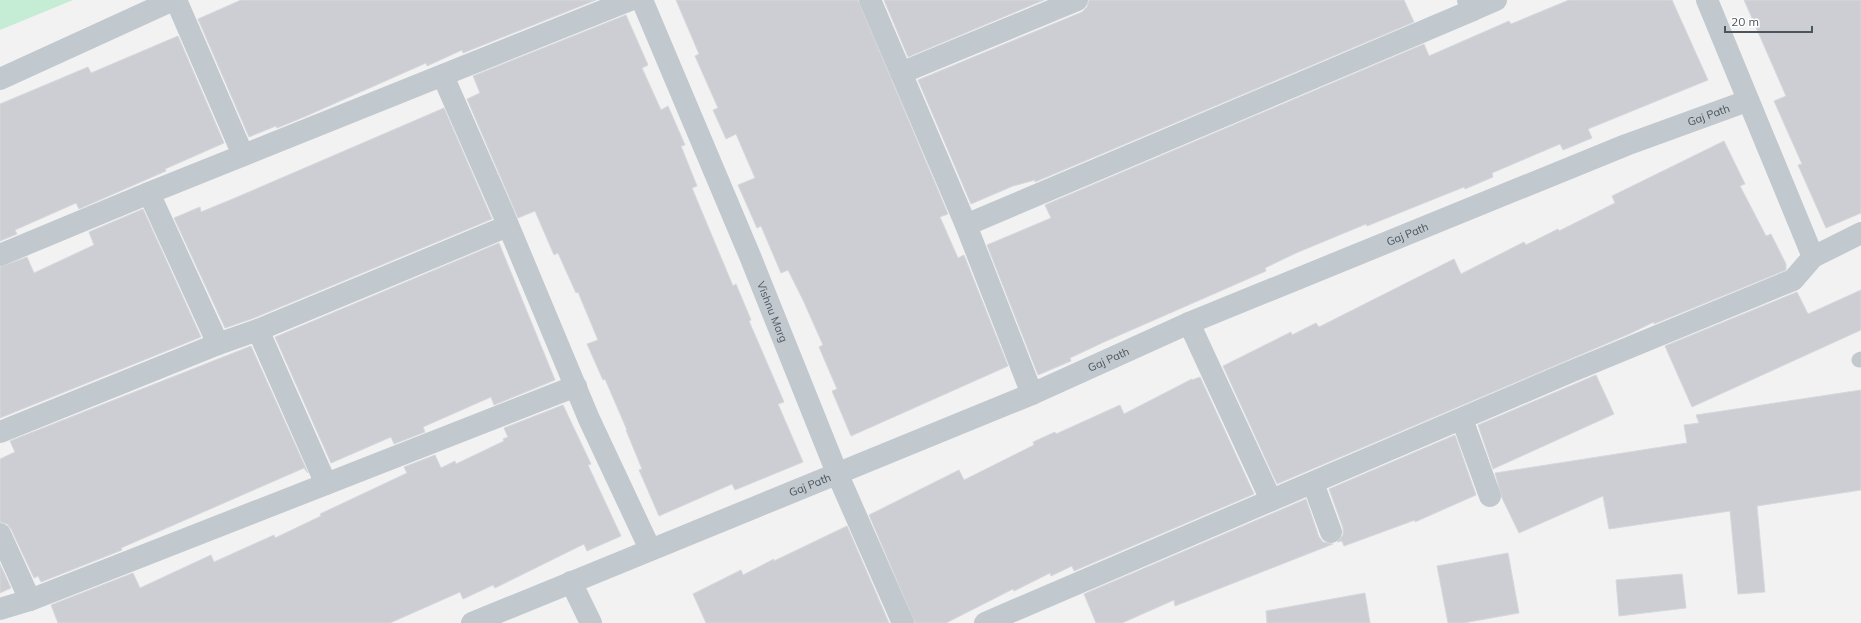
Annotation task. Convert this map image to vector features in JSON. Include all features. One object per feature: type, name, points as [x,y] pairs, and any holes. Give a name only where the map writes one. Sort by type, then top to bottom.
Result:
[{"type":"street","points":[[0,79],[173,0]]},
{"type":"street","points":[[176,0],[242,155]]},
{"type":"street","points":[[0,255],[242,155],[443,76],[630,0]]},
{"type":"street","name":"Vishnu Marg","points":[[642,0],[750,256],[837,473],[903,623]]},
{"type":"street","points":[[870,0],[966,225],[1032,394]]},
{"type":"street","points":[[901,73],[1077,0]]},
{"type":"street","points":[[966,225],[1471,5],[1496,0]]},
{"type":"street","points":[[1706,0],[1813,257]]},
{"type":"street","points":[[443,76],[589,419],[650,549]]},
{"type":"street","name":"Gaj Path","points":[[472,623],[1032,394],[1189,323],[1626,145],[1747,101]]},
{"type":"street","points":[[149,193],[218,344]]},
{"type":"street","points":[[0,432],[218,344],[258,330],[508,226]]},
{"type":"street","points":[[985,623],[1570,372],[1793,280],[1813,257],[1861,233]]},
{"type":"street","points":[[1189,323],[1271,500]]},
{"type":"street","points":[[258,330],[326,484]]},
{"type":"street","points":[[0,609],[30,600],[576,386]]},
{"type":"street","points":[[1462,419],[1490,496]]},
{"type":"street","points":[[1312,483],[1331,532]]},
{"type":"street","points":[[0,534],[30,600]]},
{"type":"street","points":[[571,582],[592,623]]},
{"type":"green space","points":[[0,0],[73,0],[0,30]]},
{"type":"building","points":[[241,0],[596,0],[463,53],[462,50],[427,66],[426,63],[304,117],[249,137],[198,19]]},
{"type":"building","points":[[676,0],[858,0],[948,214],[940,217],[958,258],[964,255],[1008,366],[851,436],[832,391],[837,389],[819,347],[823,345],[803,300],[788,270],[781,273],[761,226],[757,228],[738,185],[755,178],[736,134],[726,139],[713,110],[718,108],[695,56],[699,54]]},
{"type":"building","points":[[884,0],[1044,0],[908,57]]},
{"type":"building","points":[[1089,0],[1404,0],[1414,22],[1035,182],[1035,180],[1013,186],[971,204],[918,80],[1082,12],[1087,7]]},
{"type":"building","points":[[1569,0],[1672,0],[1708,80],[1588,129],[1592,138],[1563,150],[1560,144],[1492,173],[1493,177],[1465,189],[1464,187],[1367,226],[1366,224],[1296,253],[1265,268],[1266,271],[1104,342],[1070,358],[1071,361],[1038,375],[987,245],[1051,218],[1045,205],[1424,44],[1429,56],[1509,21],[1511,24]]},
{"type":"building","points":[[1744,0],[1861,0],[1861,213],[1826,228],[1798,165],[1802,164],[1774,101],[1786,96]]},
{"type":"building","points":[[626,15],[648,65],[642,68],[661,110],[668,106],[685,145],[681,146],[697,186],[692,188],[733,286],[736,284],[751,320],[749,321],[784,402],[778,404],[803,462],[735,490],[732,484],[659,516],[639,470],[642,469],[627,430],[605,379],[603,380],[587,344],[598,340],[578,292],[576,293],[558,253],[554,255],[535,211],[518,218],[467,99],[480,93],[473,76]]},
{"type":"building","points":[[178,36],[224,143],[165,169],[166,171],[79,209],[76,203],[15,230],[17,234],[0,241],[0,104],[88,67],[91,73]]},
{"type":"building","points":[[444,108],[492,219],[254,318],[225,328],[174,218],[200,207],[201,212]]},
{"type":"building","points":[[1724,141],[1745,184],[1740,186],[1766,236],[1771,234],[1786,264],[1786,270],[1654,324],[1654,322],[1277,484],[1223,366],[1291,332],[1292,335],[1316,323],[1319,327],[1454,259],[1461,274],[1524,242],[1526,245],[1558,229],[1559,231],[1615,203],[1612,196]]},
{"type":"building","points":[[143,209],[201,337],[0,418],[0,267],[27,257],[34,273],[94,245],[89,232]]},
{"type":"building","points":[[499,243],[555,380],[494,405],[491,397],[423,427],[425,432],[394,444],[391,437],[331,463],[275,337]]},
{"type":"building","points":[[1861,290],[1861,330],[1692,407],[1665,346],[1797,292],[1808,314]]},
{"type":"building","points":[[251,346],[308,473],[304,468],[121,548],[122,550],[41,582],[38,576],[34,578],[11,529],[7,524],[0,522],[0,459],[15,452],[10,441]]},
{"type":"building","points":[[1596,375],[1614,414],[1493,469],[1478,425]]},
{"type":"building","points":[[1200,377],[1254,494],[1074,571],[1072,566],[1051,576],[1050,573],[1014,591],[1013,589],[946,623],[915,623],[869,515],[959,470],[964,480],[1034,445],[1033,442],[1055,432],[1056,434],[1120,405],[1124,414],[1192,379]]},
{"type":"building","points":[[1861,390],[1861,490],[1757,506],[1765,592],[1738,594],[1730,511],[1609,529],[1603,496],[1519,533],[1502,498],[1495,473],[1687,443],[1684,425],[1699,423],[1696,415]]},
{"type":"building","points":[[563,405],[591,464],[588,465],[621,536],[587,551],[584,544],[495,588],[493,585],[463,599],[460,592],[390,623],[58,623],[51,605],[133,573],[140,588],[211,555],[214,562],[274,535],[275,538],[321,516],[320,514],[407,473],[404,467],[435,455],[441,468],[455,461],[456,464],[504,441],[503,439],[508,437],[504,428]]},
{"type":"building","points":[[1455,435],[1476,495],[1415,522],[1415,520],[1344,546],[1342,541],[1337,542],[1343,535],[1343,528],[1329,489]]},
{"type":"building","points":[[1306,499],[1319,537],[1323,542],[1333,544],[1175,606],[1174,600],[1122,623],[1096,623],[1084,594]]},
{"type":"building","points":[[847,526],[889,623],[706,623],[693,594],[741,570],[743,575],[774,559],[774,561]]},
{"type":"building","points":[[1508,553],[1519,613],[1463,623],[1448,623],[1437,566]]},
{"type":"building","points":[[0,564],[11,588],[0,593]]},
{"type":"building","points":[[1682,574],[1686,608],[1619,616],[1616,580]]},
{"type":"building","points":[[1365,593],[1370,623],[1267,623],[1266,611]]}]
